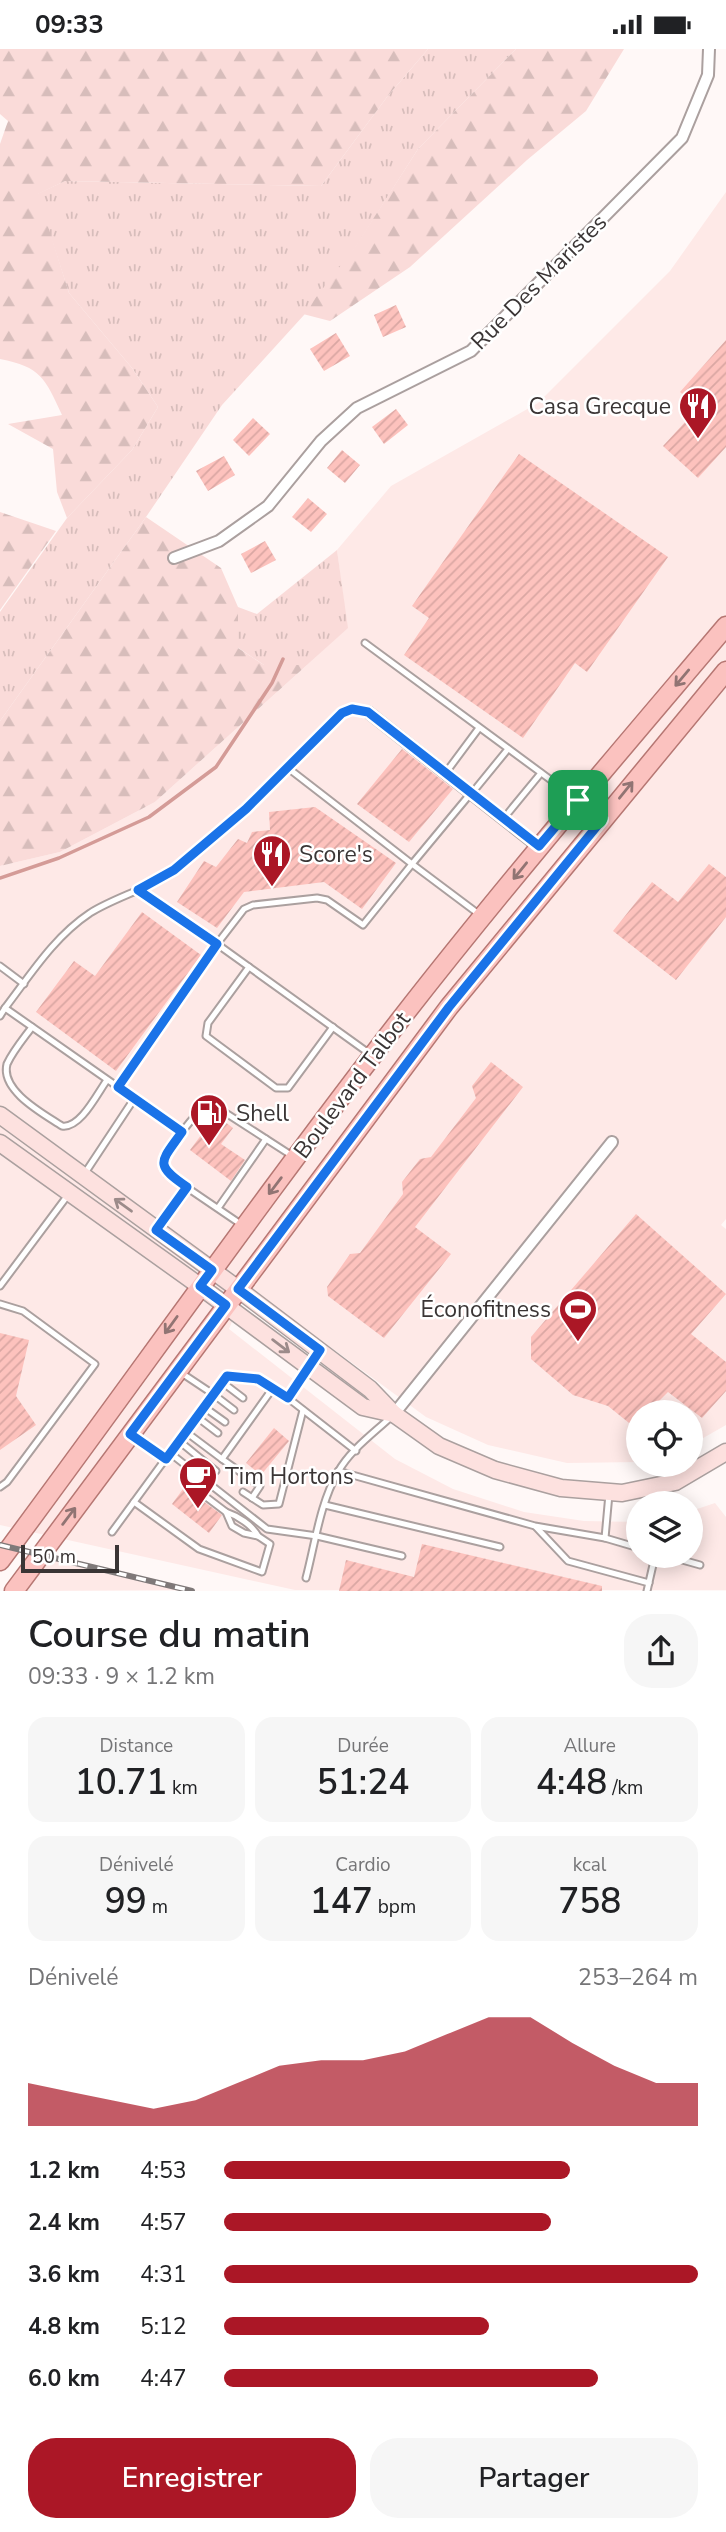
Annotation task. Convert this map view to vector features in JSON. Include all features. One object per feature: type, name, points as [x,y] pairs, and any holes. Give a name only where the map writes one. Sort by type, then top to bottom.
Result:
[{"type":"main road","name":"Boulevard Talbot","points":[[0,1561],[200,1286],[373,1056],[539,846],[726,626]]},
{"type":"main road","name":"Boulevard Talbot","points":[[14,1591],[449,1007],[726,671]]},
{"type":"street","name":"Rue Des Maristes","points":[[174,558],[219,541],[268,506],[321,441],[357,408],[471,351],[682,138],[708,75],[709,49]]},
{"type":"street","points":[[368,712],[474,790],[539,846]]},
{"type":"street","points":[[0,1115],[320,1350],[370,1389],[394,1414],[439,1445],[495,1470],[561,1488],[622,1493],[675,1482],[726,1452]]},
{"type":"street","points":[[394,1414],[612,1142]]},
{"type":"street","points":[[0,1143],[363,1407],[394,1414]]},
{"type":"lane","points":[[365,643],[602,820]]},
{"type":"lane","points":[[0,1016],[57,940],[72,927],[92,912],[174,870],[246,809],[342,713],[352,709],[368,712]]},
{"type":"lane","points":[[450,767],[479,728]]},
{"type":"lane","points":[[118,1087],[244,909],[253,905],[317,898],[327,900],[363,925],[508,749]]},
{"type":"lane","points":[[288,768],[483,917]]},
{"type":"lane","points":[[509,813],[541,773]]},
{"type":"lane","points":[[138,890],[373,1056]]},
{"type":"lane","points":[[0,966],[24,984]]},
{"type":"lane","points":[[249,967],[208,1023],[206,1036],[276,1088],[288,1088],[333,1027]]},
{"type":"lane","points":[[5,1008],[182,1132]]},
{"type":"lane","points":[[32,1027],[6,1069],[6,1078],[17,1095],[62,1126],[68,1127],[77,1122],[107,1080]]},
{"type":"lane","points":[[83,1176],[134,1099]]},
{"type":"lane","points":[[244,1227],[167,1174],[163,1165],[165,1157],[182,1132],[199,1111],[207,1107],[218,1108],[296,1158]]},
{"type":"lane","points":[[218,1208],[266,1139]]},
{"type":"lane","points":[[156,1230],[187,1187]]},
{"type":"lane","points":[[0,1286],[70,1192]]},
{"type":"lane","points":[[0,1304],[23,1311],[96,1364],[7,1482],[0,1487]]},
{"type":"lane","points":[[288,1398],[320,1350]]},
{"type":"lane","points":[[177,1370],[234,1410]]},
{"type":"lane","points":[[112,1532],[227,1376],[258,1379],[288,1398],[356,1451]]},
{"type":"lane","points":[[222,1382],[243,1398]]},
{"type":"lane","points":[[222,1459],[246,1419],[273,1388]]},
{"type":"lane","points":[[204,1407],[225,1422]]},
{"type":"lane","points":[[243,1492],[263,1505],[279,1504],[303,1410]]},
{"type":"lane","points":[[306,1578],[325,1505],[338,1471],[394,1414]]},
{"type":"lane","points":[[197,1417],[218,1433]]},
{"type":"lane","points":[[186,1432],[260,1486],[252,1498]]},
{"type":"lane","points":[[130,1434],[186,1466],[267,1529],[317,1536],[402,1556]]},
{"type":"lane","points":[[178,1441],[215,1471]]},
{"type":"lane","points":[[186,1466],[188,1484],[226,1512],[236,1515],[258,1536]]},
{"type":"lane","points":[[338,1471],[535,1526],[626,1544]]},
{"type":"lane","points":[[605,1538],[609,1492]]},
{"type":"lane","points":[[134,1502],[199,1549],[262,1571],[270,1544],[232,1526],[226,1512]]},
{"type":"lane","points":[[325,1505],[500,1547]]},
{"type":"lane","points":[[535,1526],[568,1561],[649,1583]]},
{"type":"lane","points":[[647,1591],[653,1568]]},
{"type":"shaded area","points":[[726,192],[726,1219],[721,1225],[726,1229],[726,1425],[703,1438],[703,1400],[626,1400],[626,1462],[567,1463],[488,1445],[426,1417],[247,1286],[229,1329],[395,1459],[453,1489],[524,1512],[584,1521],[626,1522],[626,1568],[703,1568],[703,1507],[715,1503],[726,1517],[726,1590],[295,1590],[0,1525],[0,866],[60,852],[155,802],[347,628],[337,550],[391,486],[538,403],[670,271]]},
{"type":"shaded area","points":[[40,1555],[192,1590],[14,1591]]},
{"type":"green space","points":[[0,49],[428,49],[387,97],[321,186],[65,181],[38,194],[69,293],[132,368],[158,407],[132,450],[67,518],[57,492],[53,449],[8,424],[62,415],[40,376],[25,366],[0,359],[0,144],[8,121],[0,114]]},
{"type":"green space","points":[[428,49],[516,49],[418,149],[355,248],[304,315],[222,405],[146,517],[0,721],[0,612],[67,518],[132,450],[158,407],[132,368],[69,293],[37,194],[65,181],[321,186],[387,97]]},
{"type":"green space","points":[[516,49],[624,49],[586,111],[527,160],[410,267],[330,321],[303,314],[355,247],[418,149]]},
{"type":"green space","points":[[0,512],[56,531],[0,610]]},
{"type":"green space","points":[[146,517],[221,568],[238,607],[238,648],[264,665],[307,665],[155,802],[60,852],[0,866],[0,721]]},
{"type":"green space","points":[[337,550],[348,628],[307,665],[264,665],[237,647],[238,607],[257,614]]},
{"type":"building","points":[[396,305],[406,327],[383,337],[374,315]]},
{"type":"building","points":[[336,333],[350,356],[324,371],[310,349]]},
{"type":"building","points":[[726,340],[726,447],[698,478],[663,446],[698,408],[680,392]]},
{"type":"building","points":[[396,409],[408,425],[384,444],[372,427]]},
{"type":"building","points":[[253,418],[270,434],[249,456],[233,440]]},
{"type":"building","points":[[342,450],[360,465],[345,483],[327,468]]},
{"type":"building","points":[[519,454],[668,557],[587,672],[575,663],[523,738],[404,655],[429,618],[412,606]]},
{"type":"building","points":[[224,456],[235,475],[208,491],[196,471]]},
{"type":"building","points":[[308,498],[327,514],[311,532],[292,517]]},
{"type":"building","points":[[265,541],[276,560],[251,573],[241,554]]},
{"type":"building","points":[[402,749],[453,789],[409,842],[357,804]]},
{"type":"building","points":[[315,807],[396,863],[362,909],[324,882],[244,892],[217,928],[177,902],[204,861],[216,867],[238,839],[247,843],[252,832],[270,830],[269,812]]},
{"type":"building","points":[[709,864],[726,877],[726,917],[676,980],[613,931],[652,882],[678,902]]},
{"type":"building","points":[[142,912],[201,955],[116,1071],[36,1012],[74,961],[95,976]]},
{"type":"building","points":[[491,1062],[523,1087],[415,1227],[451,1254],[384,1338],[328,1296],[327,1287],[350,1254],[360,1253],[403,1194],[402,1182],[420,1159],[431,1157],[476,1098],[472,1086]]},
{"type":"building","name":"Shell","points":[[216,1115],[233,1128],[221,1144],[245,1160],[231,1181],[190,1150]]},
{"type":"building","points":[[636,1214],[726,1294],[691,1334],[726,1362],[726,1391],[703,1417],[703,1400],[678,1400],[668,1392],[660,1400],[626,1400],[626,1421],[608,1406],[573,1395],[531,1359],[531,1337]]},
{"type":"building","points":[[0,1333],[29,1340],[16,1396],[36,1425],[0,1450]]},
{"type":"building","points":[[274,1428],[289,1441],[261,1475],[246,1463]]},
{"type":"building","name":"Tim Hortons","points":[[183,1489],[222,1515],[209,1533],[172,1504]]},
{"type":"building","points":[[422,1544],[602,1586],[602,1591],[339,1591],[346,1560],[414,1577]]},
{"type":"waterway","points":[[0,878],[59,858],[149,817],[216,767],[272,683],[283,659]]},
{"type":"railway","points":[[0,1545],[192,1591]]},
{"type":"place","name":"Casa Grecque","points":[[698,440]]},
{"type":"place","name":"Score's","points":[[272,888]]},
{"type":"place","name":"Shell","points":[[209,1147]]},
{"type":"place","name":"Éconofitness","points":[[578,1343]]},
{"type":"place","name":"Tim Hortons","points":[[198,1510]]},
{"type":"route","points":[[352,709],[368,712],[539,846],[578,800],[602,820],[449,1007],[238,1289],[320,1350],[288,1398],[258,1379],[227,1376],[166,1459],[130,1434],[226,1305],[200,1286],[212,1270],[156,1230],[187,1187],[167,1174],[163,1165],[165,1157],[182,1132],[118,1087],[217,944],[138,890],[174,870],[246,809],[342,713],[352,709]]}]
